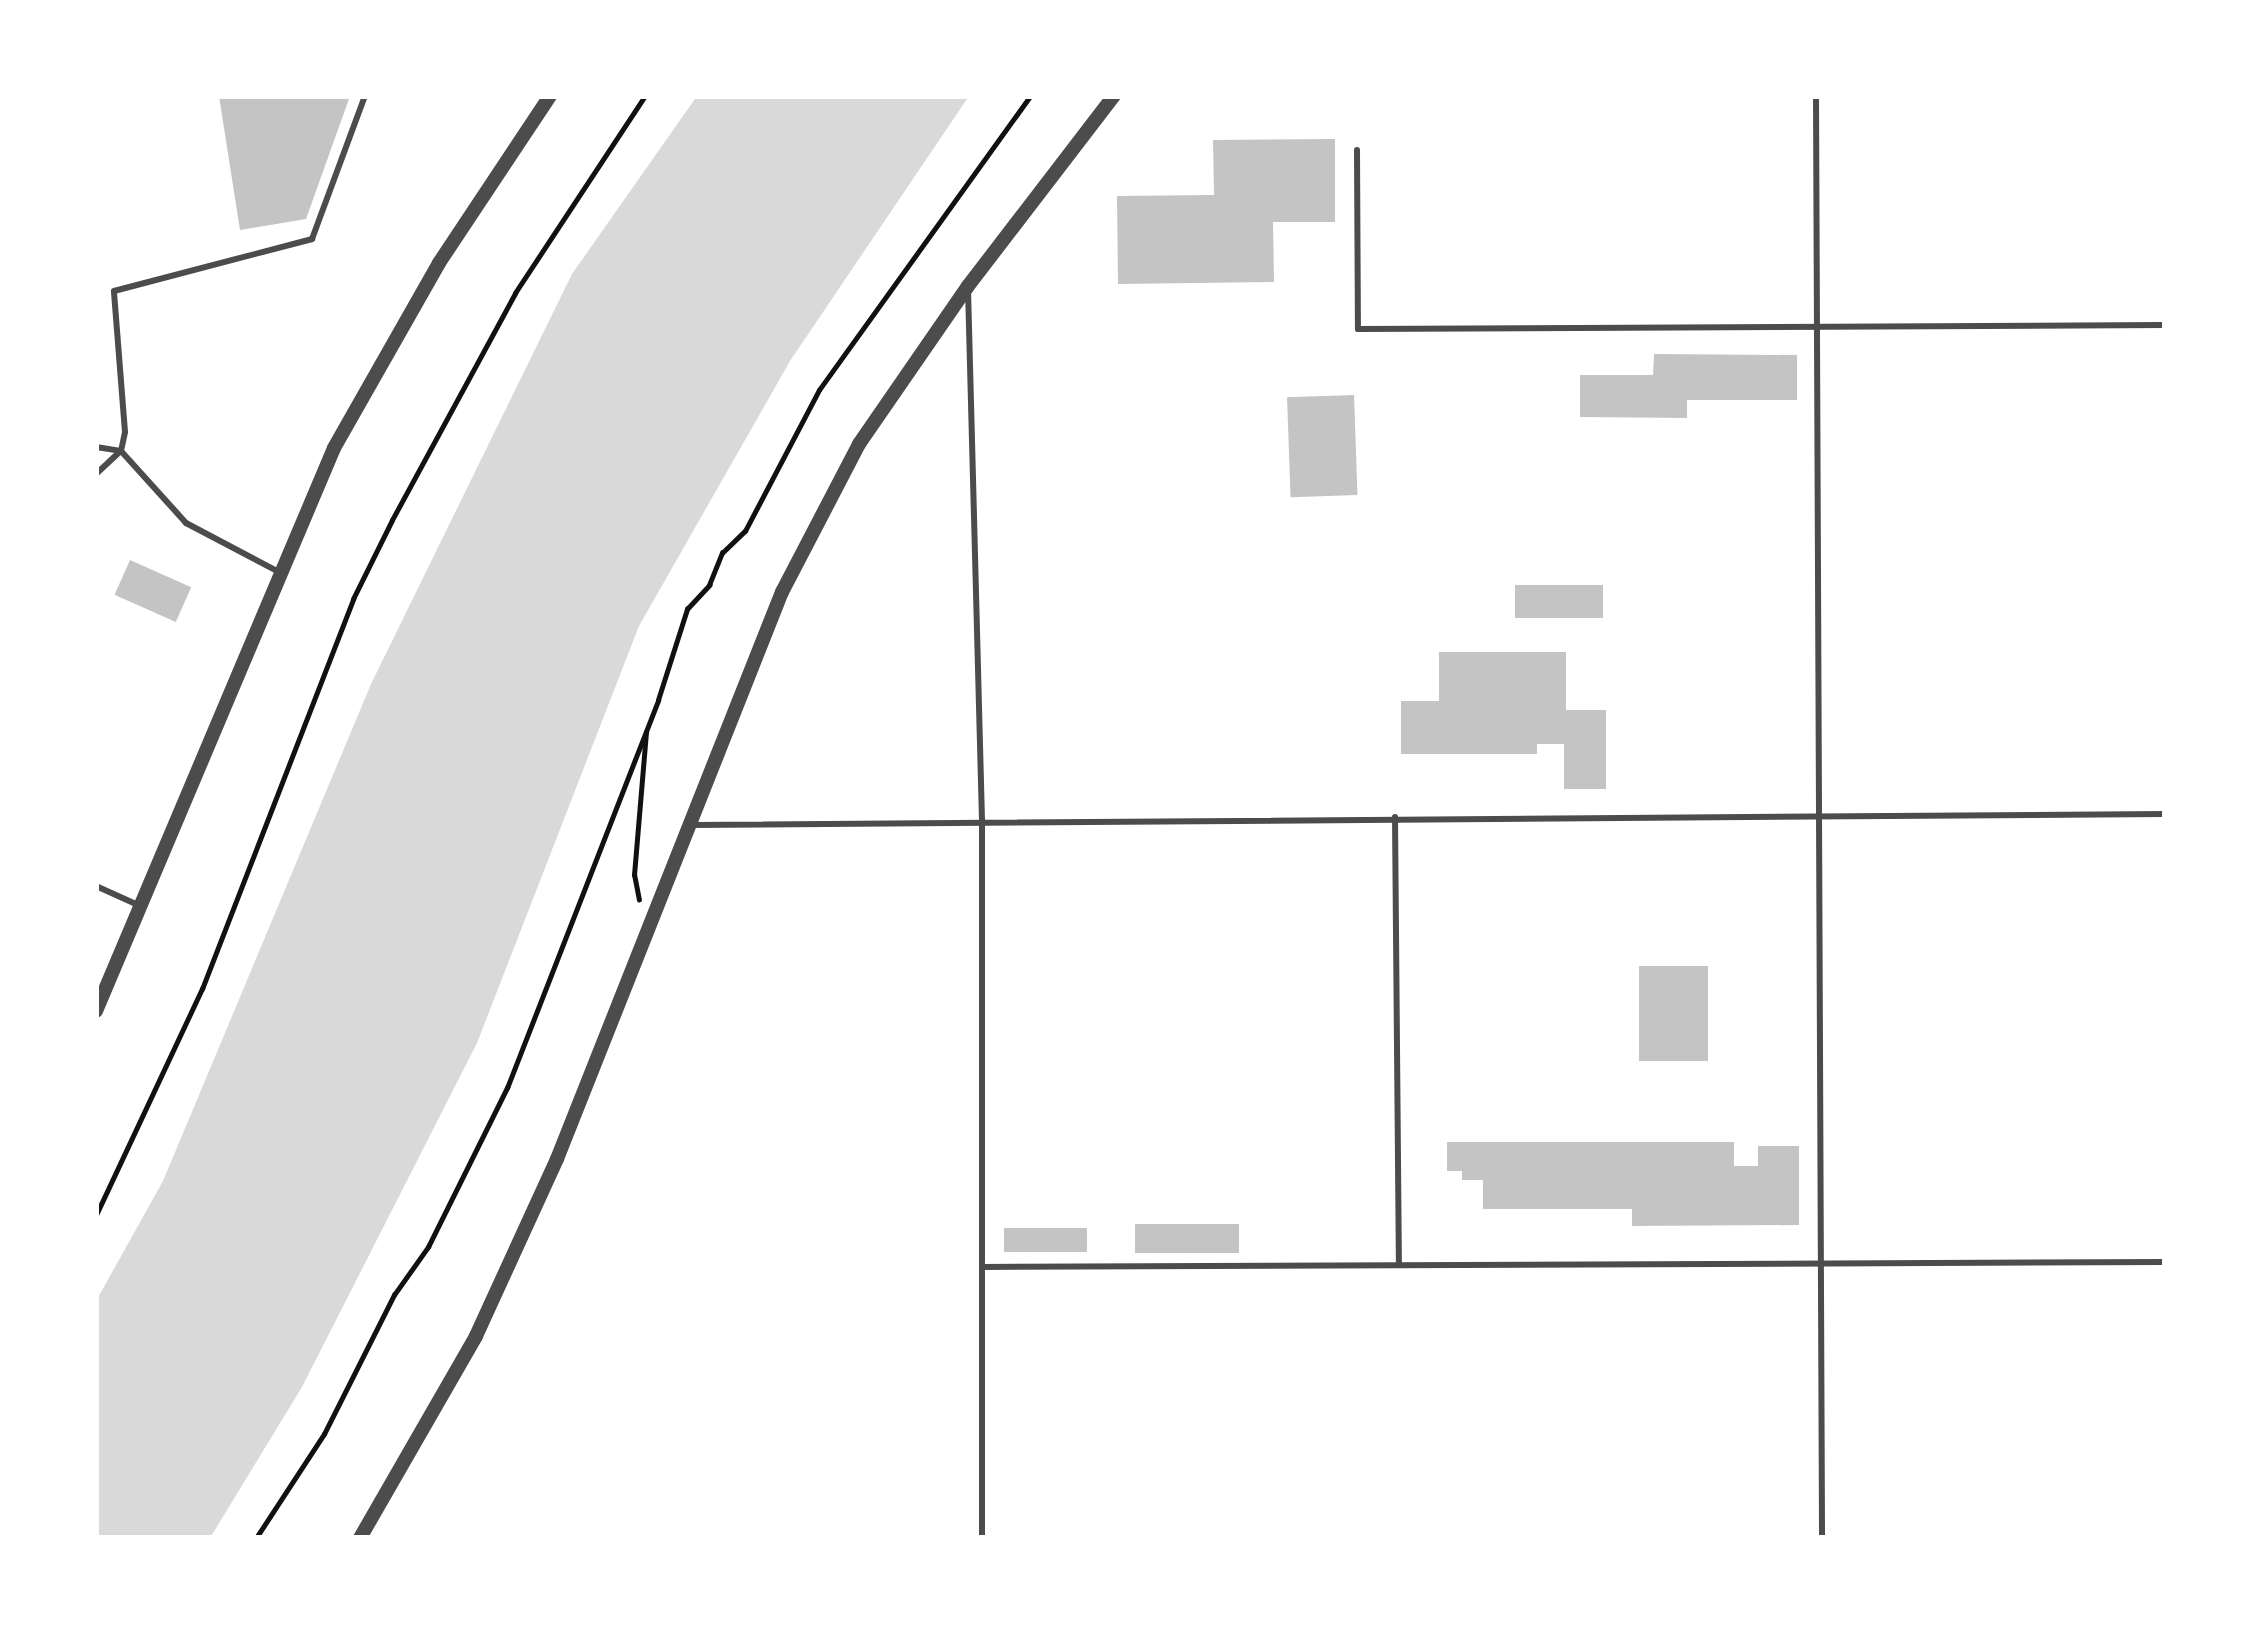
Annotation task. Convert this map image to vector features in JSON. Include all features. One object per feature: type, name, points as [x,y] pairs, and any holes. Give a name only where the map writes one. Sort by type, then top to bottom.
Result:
[{"type":"street","points":[[96,1011],[334,448],[439,262],[550,96]]},
{"type":"street","points":[[360,1538],[476,1336],[647,942],[782,592],[848,465],[908,368],[1114,96]]},
{"type":"lane","points":[[96,474],[121,451],[125,432],[114,291],[312,239],[365,96]]},
{"type":"lane","points":[[1816,96],[1822,1538]]},
{"type":"lane","points":[[1358,150],[1358,329],[2165,325]]},
{"type":"lane","points":[[968,286],[982,819],[982,1538]]},
{"type":"lane","points":[[96,447],[121,451],[186,523],[281,573]]},
{"type":"lane","points":[[689,825],[982,819],[2165,814]]},
{"type":"lane","points":[[1395,817],[1399,1265]]},
{"type":"lane","points":[[96,886],[140,906]]},
{"type":"lane","points":[[982,1268],[2165,1262]]},
{"type":"path","points":[[96,1215],[202,989],[373,559],[515,293],[645,96]]},
{"type":"path","points":[[256,1538],[324,1434],[394,1295],[428,1247],[507,1088],[687,608],[709,585],[722,553],[745,531],[819,390],[1030,96]]},
{"type":"path","points":[[646,727],[634,875],[647,942]]},
{"type":"shaded area","points":[[697,96],[969,96],[790,361],[639,626],[477,1043],[302,1387],[210,1538],[96,1538],[96,1301],[163,1181],[371,684],[572,274]]},
{"type":"building","points":[[219,96],[350,96],[306,219],[240,230]]},
{"type":"building","points":[[1335,139],[1335,222],[1273,222],[1274,282],[1118,284],[1117,196],[1214,195],[1213,140]]},
{"type":"building","points":[[1654,354],[1797,355],[1797,400],[1687,400],[1687,418],[1580,417],[1580,375],[1653,375]]},
{"type":"building","points":[[1354,395],[1357,495],[1291,497],[1287,397]]},
{"type":"building","points":[[130,560],[191,587],[176,622],[115,595]]},
{"type":"building","points":[[1515,585],[1603,585],[1603,618],[1515,618]]},
{"type":"building","points":[[1439,652],[1566,652],[1566,710],[1606,710],[1606,789],[1564,789],[1564,744],[1537,744],[1537,754],[1401,754],[1401,701],[1439,701]]},
{"type":"building","points":[[1639,966],[1708,966],[1708,1061],[1639,1061]]},
{"type":"building","points":[[1447,1142],[1734,1142],[1734,1166],[1758,1166],[1758,1146],[1799,1146],[1799,1225],[1632,1226],[1632,1209],[1483,1209],[1483,1180],[1462,1180],[1462,1171],[1447,1171]]},
{"type":"building","points":[[1135,1224],[1239,1224],[1239,1253],[1135,1253]]},
{"type":"building","points":[[1004,1228],[1087,1228],[1087,1252],[1004,1252]]}]
